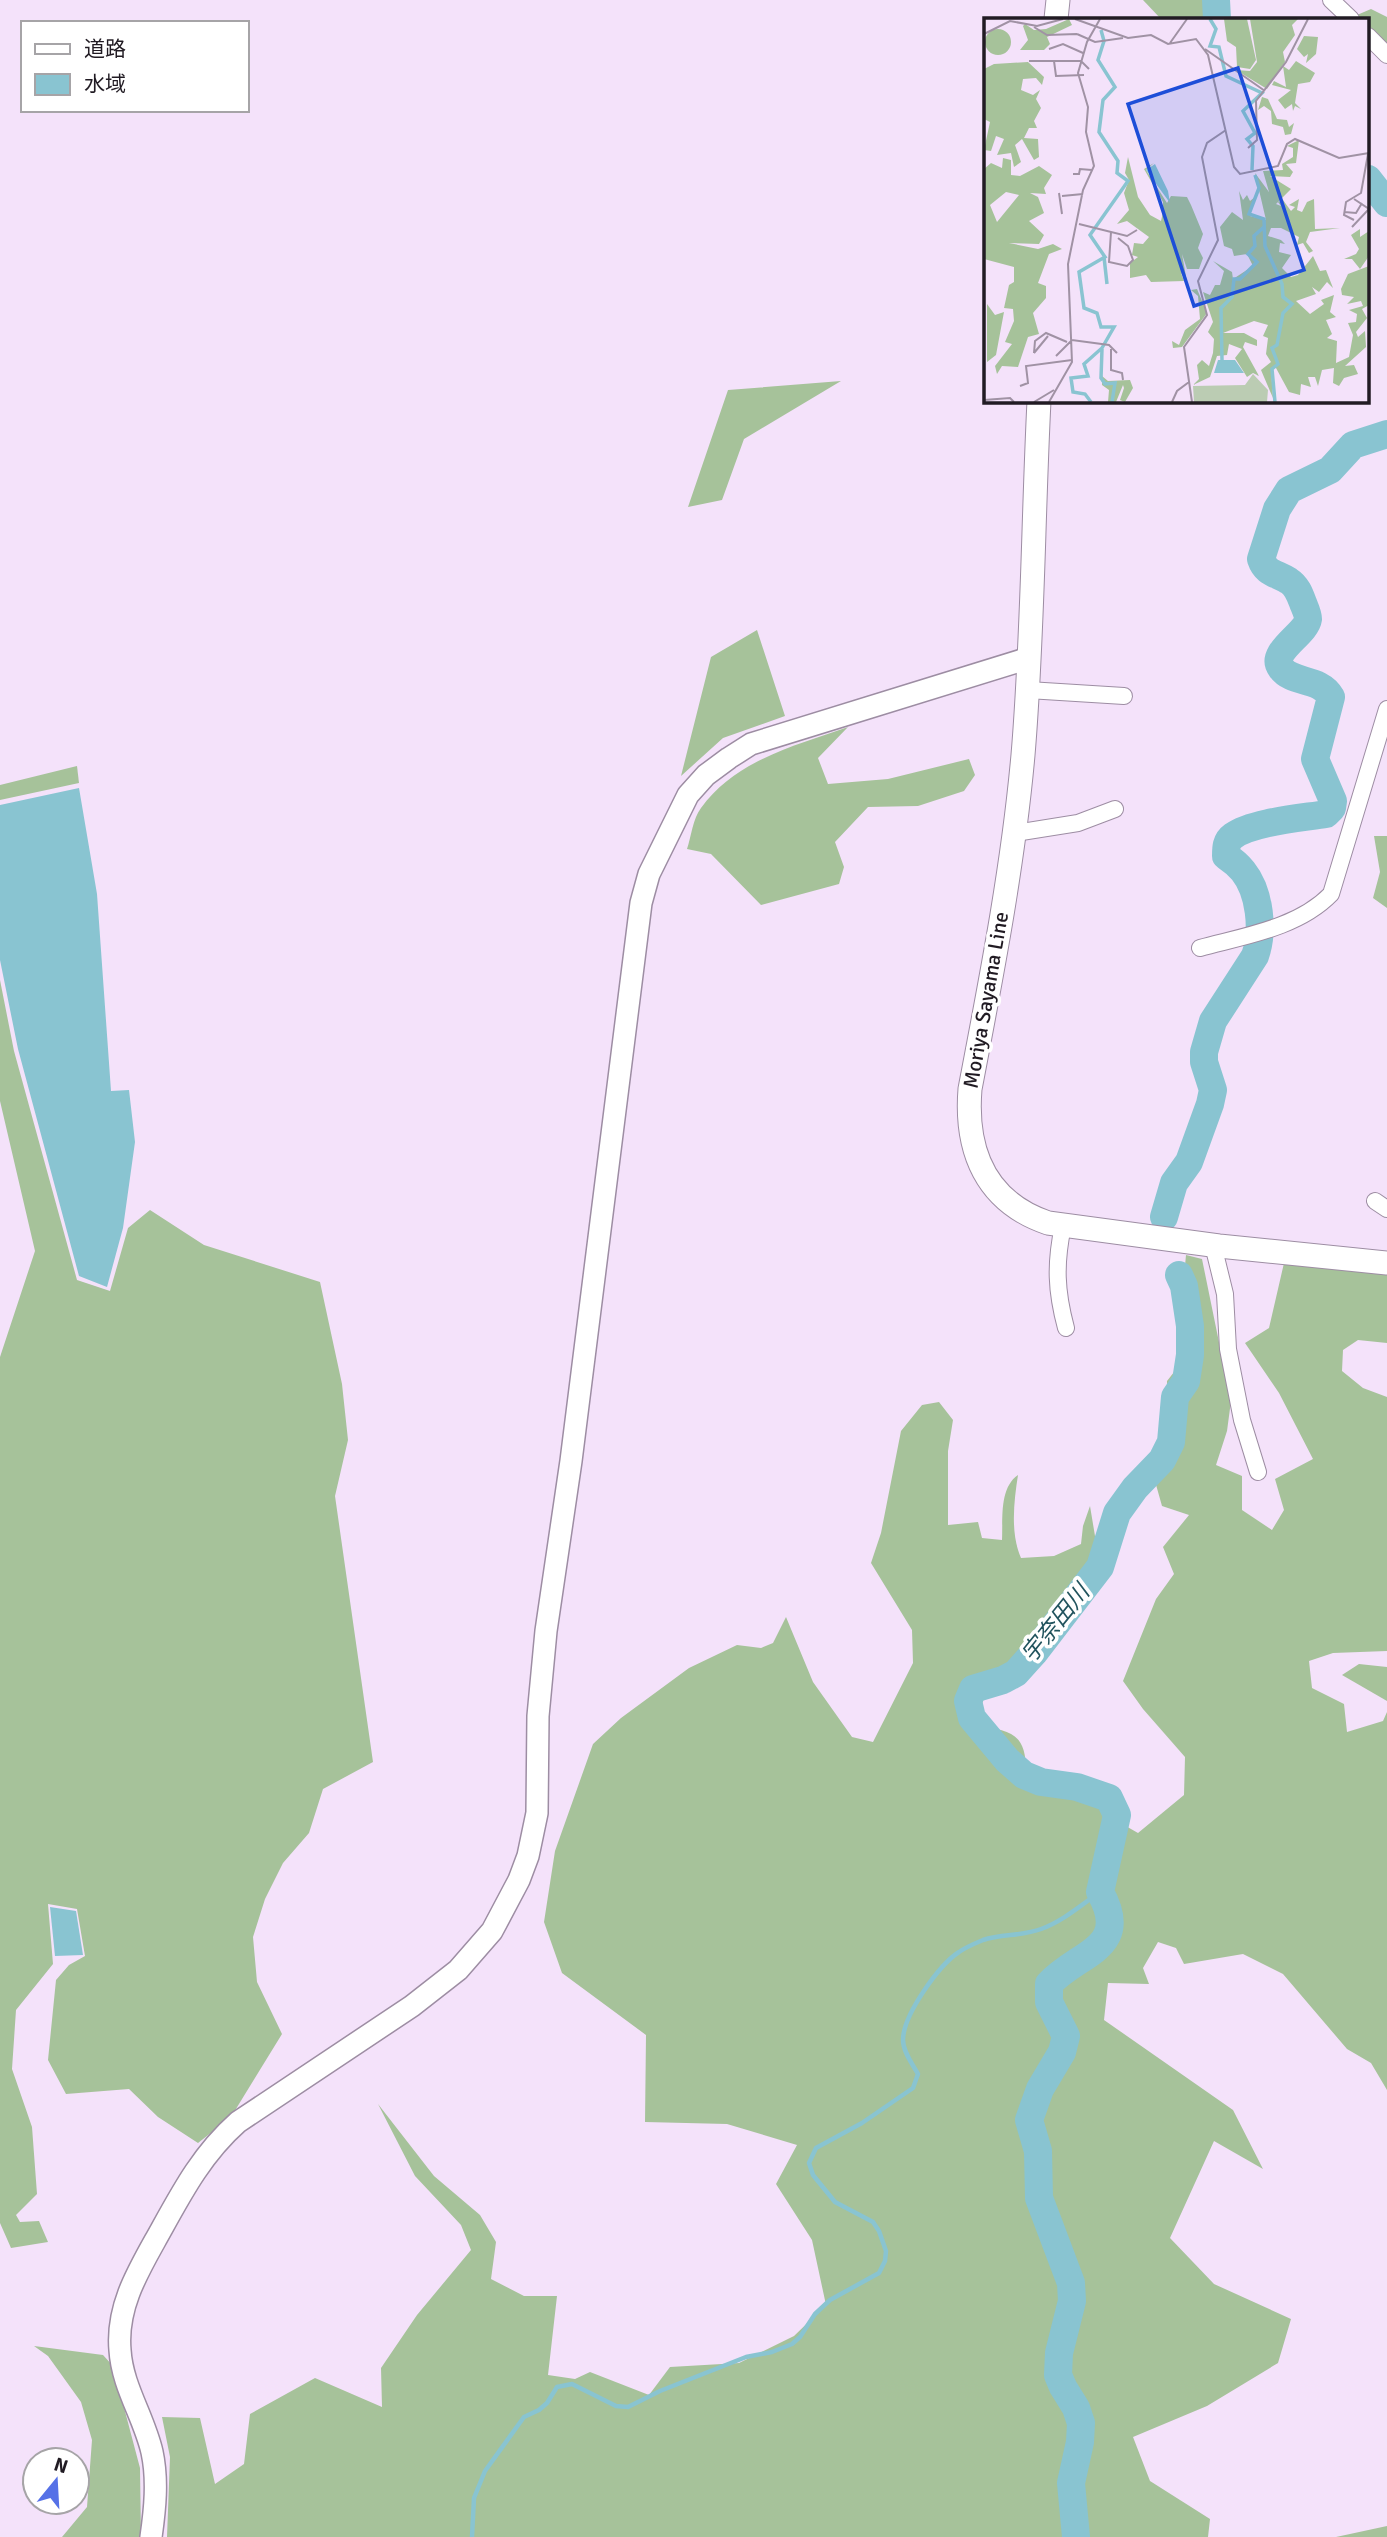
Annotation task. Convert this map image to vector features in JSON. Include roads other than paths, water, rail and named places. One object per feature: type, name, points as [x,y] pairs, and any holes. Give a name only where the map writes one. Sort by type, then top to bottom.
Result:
[{"type":"main road","points":[[1056,18],[1058,0]]},
{"type":"main road","name":"Moriya Sayama Line","points":[[1039,402],[1028,690],[1015,833],[970,1089],[968,1125],[981,1168],[1000,1195],[1022,1213],[1048,1223],[1213,1245],[1387,1263]]},
{"type":"street","points":[[1331,0],[1350,18]]},
{"type":"street","points":[[1370,38],[1387,55]]},
{"type":"street","points":[[152,2537],[155,2493],[153,2461],[144,2426],[125,2379],[120,2351],[120,2325],[125,2299],[180,2195],[203,2158],[238,2122],[412,2006],[458,1970],[492,1931],[519,1880],[528,1856],[537,1813],[538,1716],[546,1631],[571,1461],[641,903],[649,874],[688,795],[706,775],[751,744],[1029,658]]},
{"type":"street","points":[[1028,690],[1124,696]]},
{"type":"street","points":[[1200,948],[1303,916],[1331,894],[1387,709]]},
{"type":"street","points":[[1015,833],[1078,823],[1115,808]]},
{"type":"street","points":[[1063,1226],[1056,1272],[1066,1328]]},
{"type":"street","points":[[1213,1245],[1225,1294],[1228,1349],[1242,1420],[1258,1472]]},
{"type":"water","points":[[79,788],[97,894],[111,1091],[129,1090],[135,1142],[123,1228],[107,1287],[79,1276],[18,1049],[0,960],[0,805]]},
{"type":"water","points":[[50,1907],[76,1911],[83,1955],[55,1956]]},
{"type":"waterway","name":"宇奈田川","points":[[1216,0],[1217,18]]},
{"type":"waterway","name":"宇奈田川","points":[[1370,182],[1387,203]]},
{"type":"waterway","name":"宇奈田川","points":[[1164,1217],[1174,1183],[1189,1162],[1210,1104],[1213,1090],[1204,1062],[1204,1052],[1213,1021],[1255,956],[1258,946],[1260,924],[1257,901],[1243,871],[1226,856],[1228,842],[1233,836],[1252,827],[1326,814],[1332,808],[1333,801],[1315,759],[1331,697],[1320,686],[1292,676],[1281,668],[1280,656],[1306,625],[1308,617],[1294,585],[1269,570],[1261,559],[1277,509],[1289,490],[1330,470],[1353,445],[1387,434]]},
{"type":"waterway","name":"宇奈田川","points":[[1076,2537],[1071,2483],[1080,2442],[1081,2423],[1058,2375],[1059,2353],[1072,2301],[1071,2283],[1039,2198],[1038,2151],[1029,2120],[1040,2089],[1062,2052],[1066,2036],[1049,2002],[1049,1984],[1097,1947],[1106,1938],[1110,1926],[1108,1911],[1100,1892],[1117,1815],[1109,1798],[1077,1787],[1041,1782],[1024,1775],[1007,1760],[972,1718],[968,1701],[973,1689],[1016,1673],[1034,1653],[1100,1567],[1117,1513],[1135,1488],[1162,1460],[1171,1442],[1175,1397],[1186,1381],[1190,1355],[1190,1326],[1184,1286],[1179,1275]]},
{"type":"waterway","points":[[472,2537],[474,2498],[485,2471],[524,2417],[547,2403],[557,2387],[572,2384],[616,2406],[628,2407],[660,2391],[746,2357],[772,2352],[792,2344],[815,2314],[830,2300],[879,2273],[886,2251],[879,2231],[873,2222],[835,2202],[813,2175],[809,2163],[816,2148],[862,2123],[913,2088],[918,2074],[905,2049],[905,2030],[915,2005],[932,1979],[951,1958],[983,1940],[1027,1933],[1049,1926],[1100,1892]]}]
